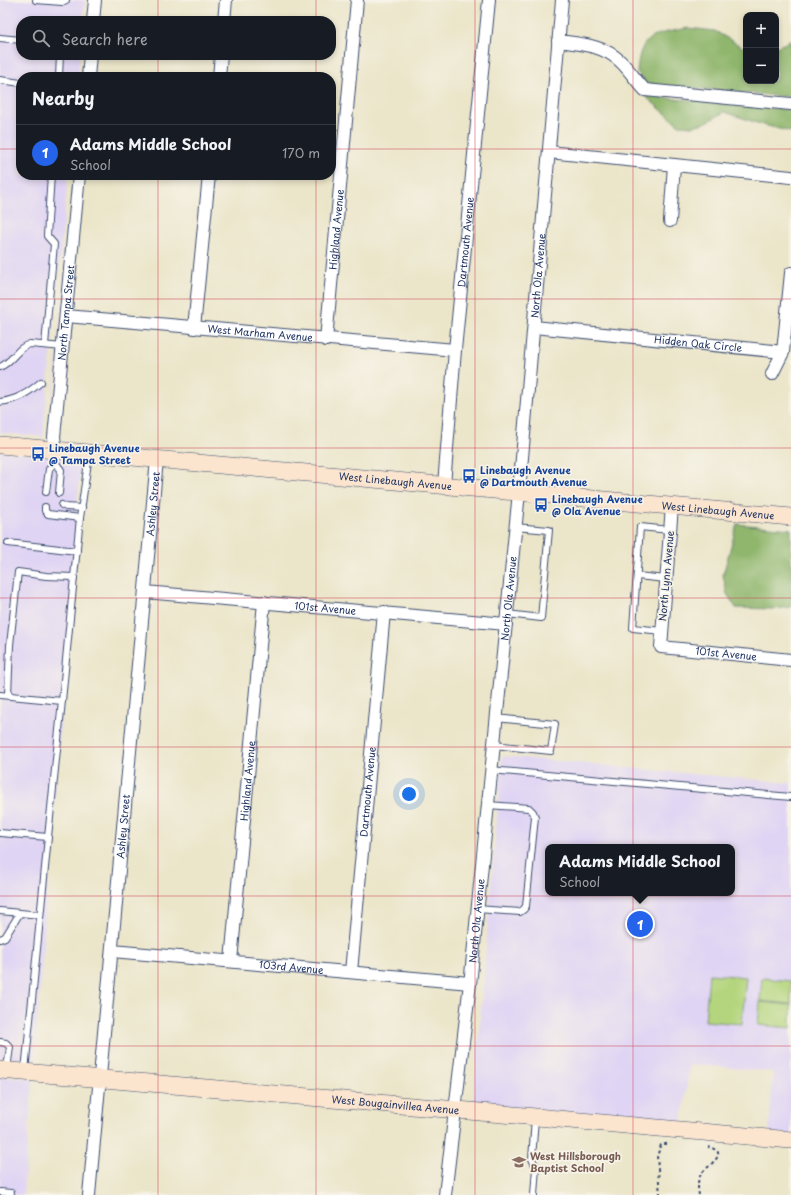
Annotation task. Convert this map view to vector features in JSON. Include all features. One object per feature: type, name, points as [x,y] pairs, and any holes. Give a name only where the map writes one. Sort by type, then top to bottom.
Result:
[{"type":"street","points":[[93,16],[95,0]]},
{"type":"street","points":[[224,16],[226,0]]},
{"type":"street","name":"Highland Avenue","points":[[326,340],[357,0]]},
{"type":"street","name":"Dartmouth Avenue","points":[[444,485],[454,350],[489,0]]},
{"type":"street","name":"North Ola Avenue","points":[[445,1195],[470,983],[516,526],[562,0]]},
{"type":"street","points":[[558,41],[586,45],[606,51],[620,61],[645,90],[791,104]]},
{"type":"street","points":[[88,72],[90,60]]},
{"type":"street","points":[[219,72],[221,60]]},
{"type":"street","points":[[549,152],[791,177]]},
{"type":"street","points":[[670,221],[674,165]]},
{"type":"street","name":"North Tampa Street","points":[[56,456],[54,437],[79,180]]},
{"type":"street","points":[[194,328],[209,180]]},
{"type":"street","points":[[772,374],[783,352],[791,273]]},
{"type":"street","name":"West Marham Avenue","points":[[66,316],[326,340],[454,350]]},
{"type":"street","name":"Hidden Oak Circle","points":[[534,327],[783,352]]},
{"type":"street","name":"West Linebaugh Avenue","points":[[0,445],[56,456],[89,453],[791,517]]},
{"type":"street","name":"Ashley Street","points":[[89,1195],[157,459]]},
{"type":"street","name":"North Lynn Avenue","points":[[661,647],[672,506]]},
{"type":"street","name":"101st Avenue","points":[[145,592],[384,612],[506,619]]},
{"type":"street","name":"Highland Avenue","points":[[231,961],[264,602]]},
{"type":"street","name":"Dartmouth Avenue","points":[[351,972],[384,612]]},
{"type":"street","name":"101st Avenue","points":[[661,647],[791,660]]},
{"type":"street","name":"103rd Avenue","points":[[112,951],[470,983]]},
{"type":"street","name":"West Bougainvillea Avenue","points":[[4,1071],[454,1109],[791,1140]]},
{"type":"lane","points":[[36,0],[62,2],[66,0]]},
{"type":"lane","points":[[0,38],[16,40]]},
{"type":"lane","points":[[59,72],[60,60]]},
{"type":"lane","points":[[0,80],[16,82]]},
{"type":"lane","points":[[45,345],[54,244],[46,236],[51,180]]},
{"type":"lane","points":[[0,367],[10,362],[26,345],[30,344],[63,347]]},
{"type":"lane","points":[[0,402],[16,399],[29,392],[41,382]]},
{"type":"lane","points":[[25,1072],[76,551],[89,453]]},
{"type":"lane","points":[[46,492],[49,469],[56,456]]},
{"type":"lane","points":[[56,456],[61,470],[59,493]]},
{"type":"lane","points":[[62,505],[66,507],[82,508]]},
{"type":"lane","points":[[45,507],[48,514],[80,518]]},
{"type":"lane","points":[[506,619],[541,618],[549,530],[516,526]]},
{"type":"lane","points":[[662,631],[633,628],[640,527],[670,530]]},
{"type":"lane","points":[[8,543],[76,551]]},
{"type":"lane","points":[[8,695],[10,646],[18,572],[46,576],[74,577]]},
{"type":"lane","points":[[637,576],[666,579]]},
{"type":"lane","points":[[0,695],[62,701]]},
{"type":"lane","points":[[494,745],[551,751],[555,724],[496,718]]},
{"type":"lane","points":[[491,770],[791,797]]},
{"type":"lane","points":[[477,909],[520,912],[526,906],[535,817],[529,808],[488,804]]},
{"type":"lane","points":[[0,833],[48,837]]},
{"type":"lane","points":[[0,911],[40,915]]},
{"type":"lane","points":[[0,938],[5,937],[20,913]]},
{"type":"lane","points":[[0,1042],[6,1043],[10,1047],[4,1071]]},
{"type":"lane","points":[[534,1195],[536,1167],[532,1159],[535,1117]]},
{"type":"lane","points":[[0,1192],[11,1193]]},
{"type":"path","points":[[660,1195],[657,1156],[658,1150],[661,1144],[674,1143]]},
{"type":"path","points":[[699,1195],[699,1177],[704,1170],[715,1162],[718,1157],[718,1152],[716,1149],[702,1146]]},
{"type":"shaded area","points":[[0,0],[85,0],[83,16],[16,16],[16,60],[80,60],[78,72],[16,72],[16,180],[68,180],[43,437],[0,433]]},
{"type":"shaded area","points":[[73,180],[49,443],[46,441],[48,439]]},
{"type":"shaded area","points":[[0,451],[81,459],[34,1067],[0,1064]]},
{"type":"shaded area","points":[[502,756],[791,783],[791,1135],[769,1133],[773,1072],[690,1064],[681,1126],[473,1105]]},
{"type":"shaded area","points":[[0,1076],[33,1079],[23,1195],[0,1195]]},
{"type":"green space","points":[[688,28],[715,31],[743,47],[743,84],[779,84],[779,46],[791,39],[791,97],[647,84],[637,72],[641,50],[645,43],[651,38],[666,32]]},
{"type":"green space","points":[[645,96],[791,110],[791,132],[760,124],[725,112],[705,123],[693,126],[679,125]]},
{"type":"green space","points":[[737,524],[791,529],[791,607],[775,609],[736,608],[727,594],[723,575]]},
{"type":"green space","points":[[709,974],[746,977],[742,1024],[705,1021]]},
{"type":"green space","points":[[762,978],[791,981],[791,1004],[760,1001]]},
{"type":"green space","points":[[760,1002],[791,1005],[791,1028],[758,1025]]},
{"type":"place","name":"Linebaugh Avenue @ Tampa Street","points":[[38,454]]},
{"type":"place","name":"Linebaugh Avenue @ Dartmouth Avenue","points":[[469,476]]},
{"type":"place","name":"Linebaugh Avenue @ Ola Avenue","points":[[541,505]]},
{"type":"place","name":"Adams Middle School","points":[[640,924]]},
{"type":"place","name":"West Hillsborough Baptist School","points":[[519,1162]]}]
